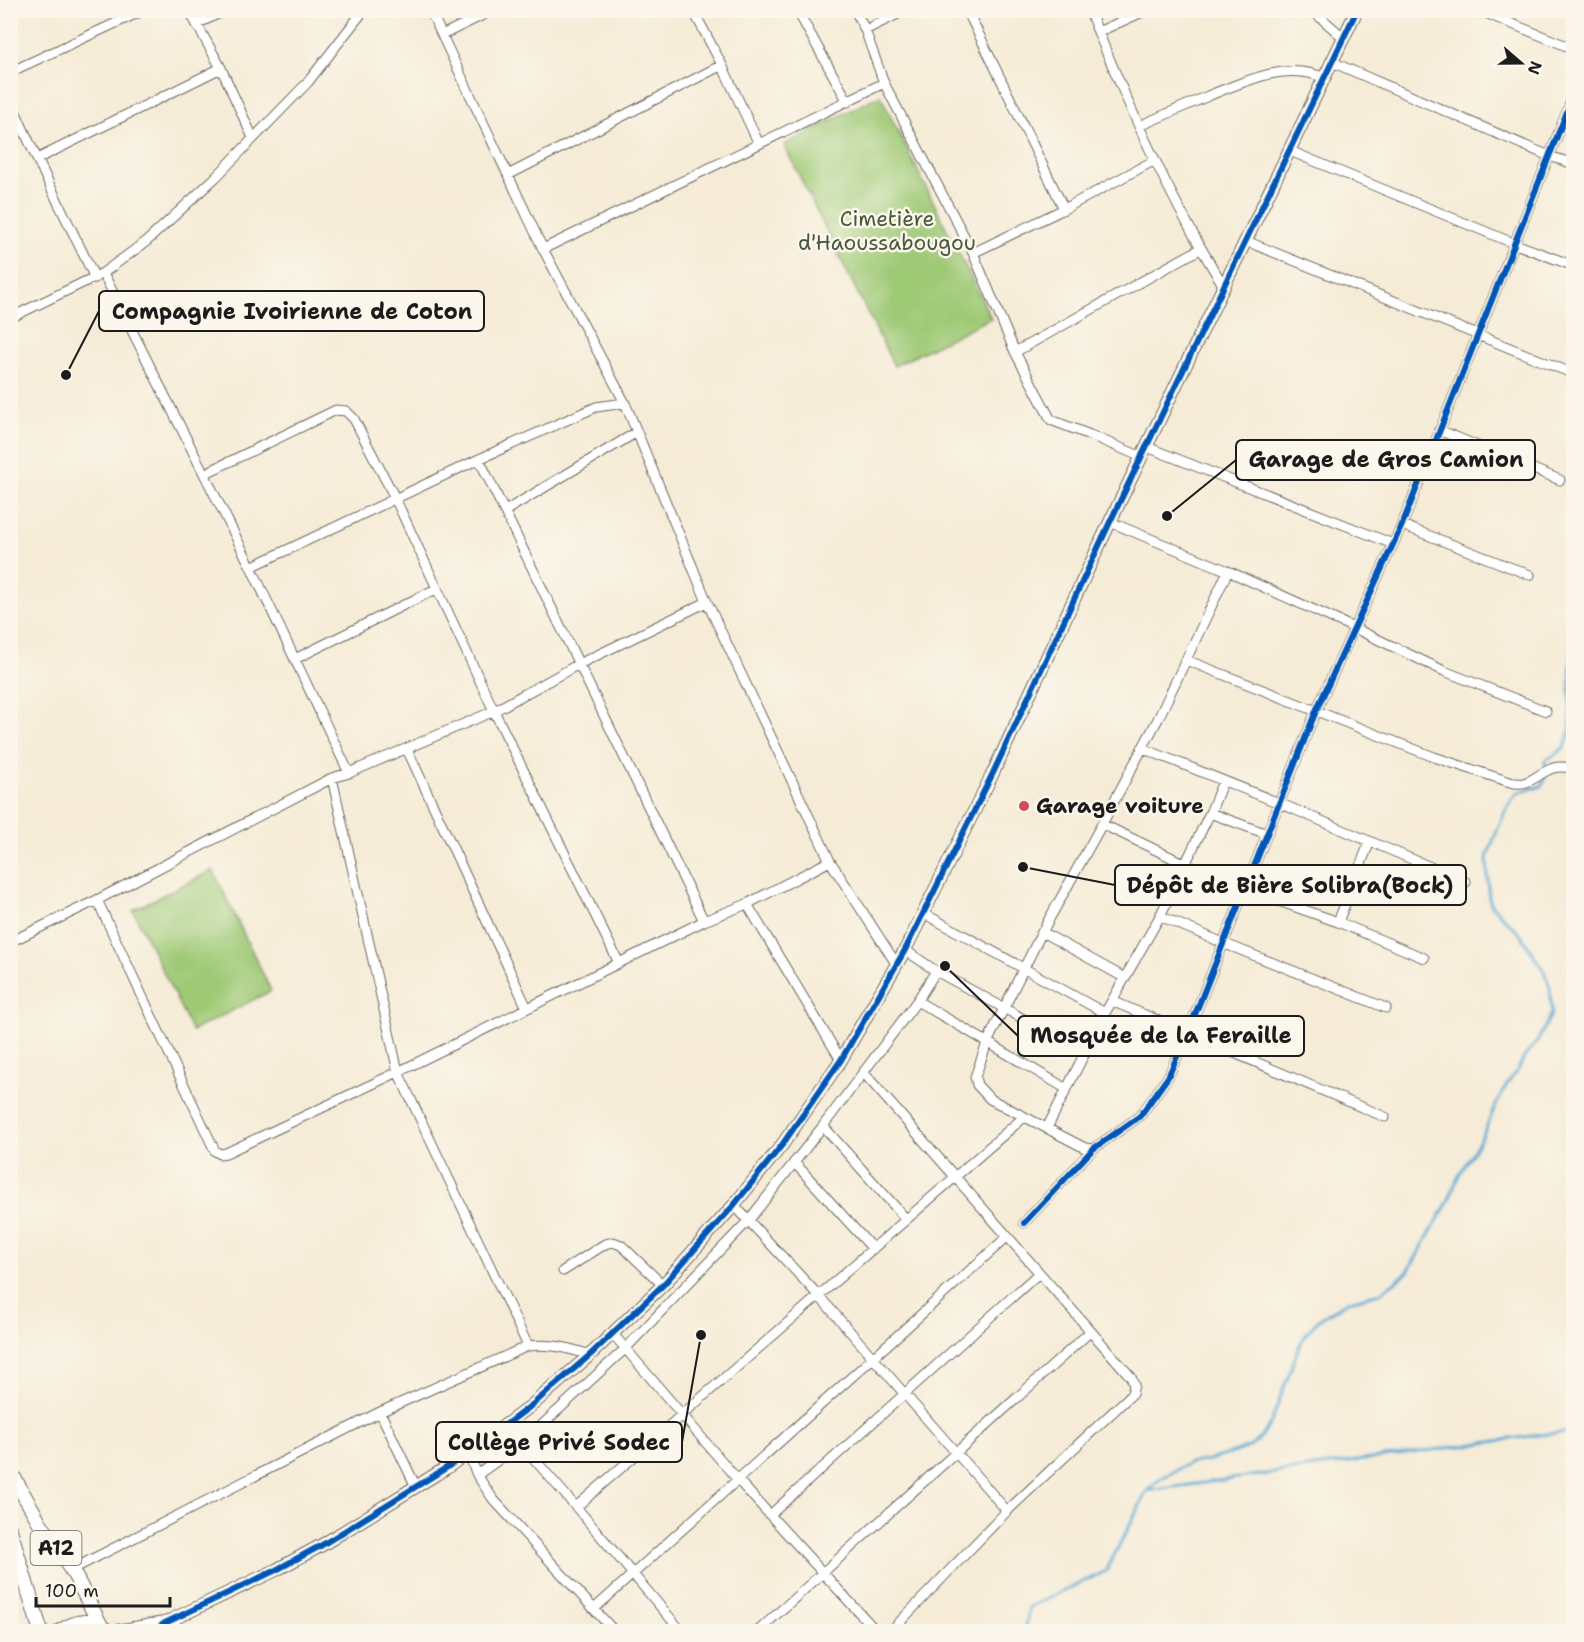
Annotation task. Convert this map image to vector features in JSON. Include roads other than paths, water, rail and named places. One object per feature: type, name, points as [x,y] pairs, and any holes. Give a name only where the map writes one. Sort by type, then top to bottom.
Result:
[{"type":"main road","name":"A12","points":[[10,1471],[107,1630]]},
{"type":"main road","name":"A12","points":[[10,1530],[40,1632]]},
{"type":"main road","points":[[60,1632],[72,1624],[86,1622],[107,1630]]},
{"type":"street","points":[[10,72],[144,10]]},
{"type":"street","points":[[189,10],[221,68],[254,138]]},
{"type":"street","points":[[197,24],[214,13],[226,10]]},
{"type":"street","points":[[10,318],[99,275],[147,242],[216,177],[308,82],[364,10]]},
{"type":"street","points":[[430,10],[543,249],[625,403],[707,602],[830,861],[897,965]]},
{"type":"street","points":[[442,34],[493,10]]},
{"type":"street","points":[[693,10],[759,144]]},
{"type":"street","points":[[797,10],[848,102]]},
{"type":"street","points":[[855,10],[865,30],[884,83],[973,253],[1015,352],[1051,420],[1393,544]]},
{"type":"street","points":[[865,30],[906,10]]},
{"type":"street","points":[[967,10],[1064,209]]},
{"type":"street","points":[[1089,10],[1155,160],[1200,249],[1225,288]]},
{"type":"street","points":[[1098,32],[1147,10]]},
{"type":"street","points":[[1312,10],[1344,38]]},
{"type":"street","points":[[153,1632],[168,1622],[322,1545],[416,1487],[532,1405],[613,1334],[663,1285],[734,1205],[782,1145],[841,1060],[905,950],[993,773],[1110,522],[1225,288],[1357,10]]},
{"type":"street","points":[[1478,10],[1574,49]]},
{"type":"street","points":[[1332,62],[1549,156],[1574,164]]},
{"type":"street","points":[[508,175],[722,65]]},
{"type":"street","points":[[37,159],[221,68]]},
{"type":"street","points":[[1139,126],[1264,74],[1298,71],[1325,78]]},
{"type":"street","points":[[543,249],[884,83]]},
{"type":"street","points":[[1024,1223],[1093,1149],[1140,1116],[1168,1077],[1316,711],[1402,525],[1574,94]]},
{"type":"street","points":[[10,100],[37,159],[251,567],[349,773]]},
{"type":"street","points":[[1290,151],[1574,266]]},
{"type":"street","points":[[973,253],[1064,209],[1155,160]]},
{"type":"street","points":[[1246,241],[1574,374]]},
{"type":"street","points":[[1015,352],[1200,249]]},
{"type":"street","points":[[251,567],[479,459],[596,407],[625,403]]},
{"type":"street","points":[[204,474],[336,410],[346,411],[354,419],[395,498],[495,711],[619,963]]},
{"type":"street","points":[[1439,430],[1560,480]]},
{"type":"street","points":[[505,511],[637,432]]},
{"type":"street","points":[[479,459],[704,921]]},
{"type":"street","points":[[1110,522],[1228,571],[1444,671],[1546,711]]},
{"type":"street","points":[[1402,525],[1530,575]]},
{"type":"street","points":[[1093,1149],[1085,1148],[990,1099],[977,1085],[975,1077],[987,1043],[1042,932],[1143,748],[1228,571]]},
{"type":"street","points":[[295,659],[436,588]]},
{"type":"street","points":[[10,942],[97,900],[332,778],[349,773],[495,711],[579,664],[707,602]]},
{"type":"street","points":[[1185,660],[1434,757],[1518,785],[1527,783],[1549,768],[1564,766],[1574,769]]},
{"type":"street","points":[[407,748],[526,1008]]},
{"type":"street","points":[[1143,748],[1466,882]]},
{"type":"street","points":[[332,778],[398,1072],[528,1346]]},
{"type":"street","points":[[1047,1128],[1105,1013],[1160,916],[1223,781]]},
{"type":"street","points":[[1210,813],[1267,834]]},
{"type":"street","points":[[1102,824],[1185,864],[1245,889],[1338,922],[1424,958]]},
{"type":"street","points":[[1338,922],[1370,841]]},
{"type":"street","points":[[97,900],[215,1151],[220,1154],[398,1072],[704,921],[747,904],[830,861]]},
{"type":"street","points":[[747,904],[841,1060]]},
{"type":"street","points":[[923,913],[1105,1013]]},
{"type":"street","points":[[1160,916],[1386,1008]]},
{"type":"street","points":[[1042,932],[1125,978]]},
{"type":"street","points":[[905,950],[936,971],[1085,1054]]},
{"type":"street","points":[[477,1475],[521,1444],[626,1348],[749,1220],[917,1001],[936,971]]},
{"type":"street","points":[[917,1001],[1067,1089]]},
{"type":"street","points":[[1112,1001],[1385,1118]]},
{"type":"street","points":[[863,1072],[1131,1377],[1134,1385],[1132,1394],[1006,1511],[890,1632]]},
{"type":"street","points":[[576,1507],[1024,1117]]},
{"type":"street","points":[[823,1126],[906,1219]]},
{"type":"street","points":[[794,1162],[873,1249]]},
{"type":"street","points":[[734,1205],[819,1296],[1006,1511]]},
{"type":"street","points":[[594,1608],[1006,1237]]},
{"type":"street","points":[[563,1271],[605,1244],[613,1242],[621,1245],[663,1285]]},
{"type":"street","points":[[770,1515],[1039,1273]]},
{"type":"street","points":[[757,1632],[1091,1331]]},
{"type":"street","points":[[613,1334],[681,1415],[877,1632]]},
{"type":"street","points":[[71,1570],[380,1412],[528,1346],[546,1343],[590,1355]]},
{"type":"street","points":[[380,1412],[416,1487]]},
{"type":"street","points":[[521,1444],[682,1632]]},
{"type":"street","points":[[468,1452],[477,1475],[493,1499],[615,1632]]},
{"type":"street","points":[[107,1630],[168,1622],[180,1632]]},
{"type":"waterway","points":[[1147,1491],[1160,1479],[1189,1463],[1205,1461],[1251,1446],[1263,1435],[1272,1420],[1300,1344],[1308,1331],[1321,1318],[1349,1301],[1380,1293],[1407,1273],[1448,1202],[1458,1177],[1483,1135],[1507,1084],[1537,1042],[1552,1013],[1550,987],[1544,971],[1521,935],[1492,906],[1489,898],[1487,858],[1509,804],[1518,793],[1542,786],[1545,779],[1545,760],[1562,749],[1568,737],[1571,722],[1570,677],[1573,620],[1565,582],[1566,569],[1574,549]]},
{"type":"waterway","points":[[1025,1632],[1029,1607],[1106,1571],[1147,1491],[1574,1431]]},
{"type":"place","name":"Compagnie Ivoirienne de Coton","points":[[66,375]]},
{"type":"place","name":"Garage de Gros Camion","points":[[1167,516]]},
{"type":"place","name":"Garage voiture","points":[[1024,806]]},
{"type":"place","name":"Dépôt de Bière Solibra(Bock)","points":[[1023,867]]},
{"type":"place","name":"Mosquée de la Feraille","points":[[945,966]]},
{"type":"place","name":"Collège Privé Sodec","points":[[701,1335]]},
{"type":"park label","name":"Cimetière d'Haoussabougou","points":[[887,231]]}]
